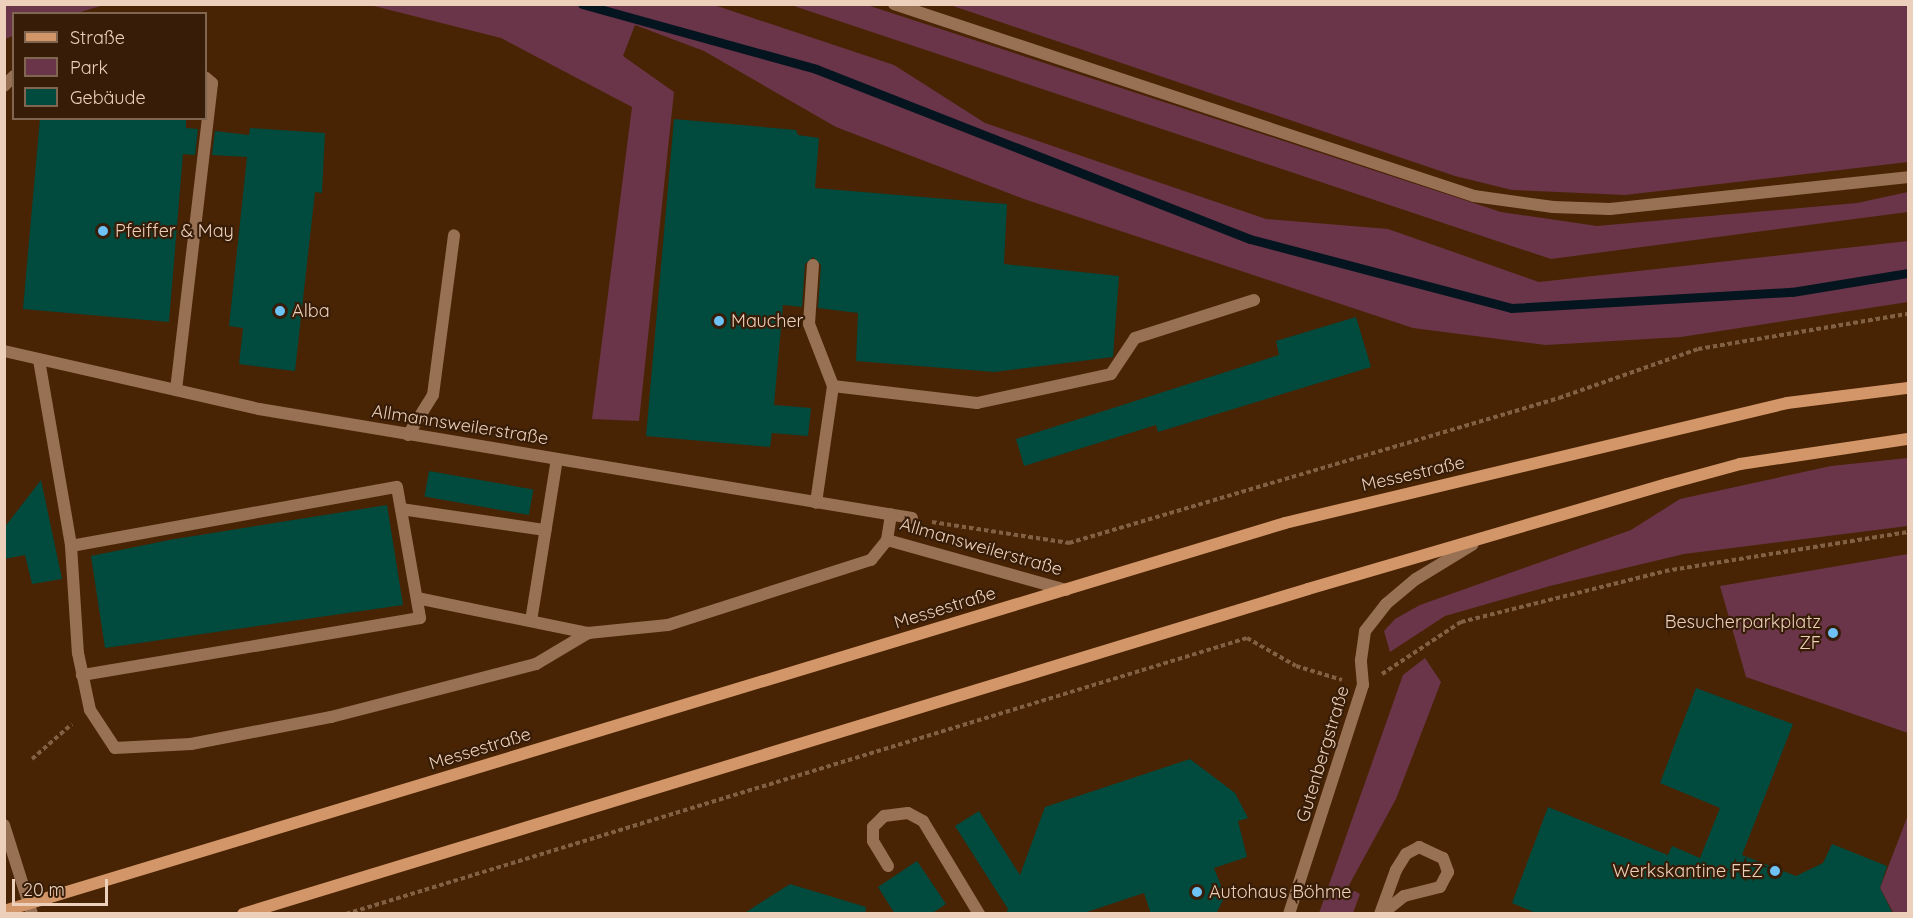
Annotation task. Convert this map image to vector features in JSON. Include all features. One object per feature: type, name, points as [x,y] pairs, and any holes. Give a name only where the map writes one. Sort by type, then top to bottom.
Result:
[{"type":"street","points":[[894,4],[1474,195],[1553,207],[1610,209],[1908,177]]},
{"type":"street","points":[[176,390],[212,83],[207,79]]},
{"type":"street","points":[[408,435],[433,395],[454,235]]},
{"type":"street","points":[[813,265],[809,324],[833,386],[816,502]]},
{"type":"street","points":[[833,386],[977,403],[1112,374],[1135,338],[1254,300]]},
{"type":"street","name":"Allmannsweilerstraße","points":[[4,351],[176,390],[408,435],[912,518]]},
{"type":"street","points":[[39,360],[71,546],[82,675],[90,710],[115,748],[191,744],[331,717],[536,664],[588,633]]},
{"type":"street","name":"Messestraße","points":[[4,911],[30,909],[1285,523],[1787,403],[1908,388]]},
{"type":"street","points":[[243,914],[1296,593],[1472,544],[1740,464],[1908,439]]},
{"type":"street","points":[[531,621],[557,459]]},
{"type":"street","points":[[71,546],[397,486],[420,618],[82,675]]},
{"type":"street","points":[[401,509],[545,530]]},
{"type":"street","points":[[417,597],[588,633],[668,625],[871,560],[887,540],[891,514]]},
{"type":"street","name":"Allmansweilerstraße","points":[[887,540],[1066,590]]},
{"type":"street","name":"Gutenbergstraße","points":[[1289,914],[1363,685],[1361,660],[1365,631],[1386,604],[1416,579],[1472,544]]},
{"type":"street","points":[[888,866],[873,841],[873,827],[884,816],[908,813],[923,821],[980,914]]},
{"type":"street","points":[[4,825],[30,909]]},
{"type":"street","points":[[1419,847],[1443,858],[1448,872],[1440,887],[1404,896],[1381,914],[1395,870],[1406,854],[1419,847]]},
{"type":"path","points":[[912,518],[1070,543],[1559,398],[1698,349],[1908,314]]},
{"type":"path","points":[[346,914],[1247,638],[1312,673],[1363,685],[1461,622],[1665,571],[1908,532]]},
{"type":"path","points":[[32,759],[64,730]]},
{"type":"green space","points":[[5,4],[104,5],[80,12],[12,12],[12,36],[5,39]]},
{"type":"green space","points":[[370,5],[714,5],[894,65],[985,123],[1266,219],[1388,229],[1539,282],[1908,241],[1908,302],[1681,337],[1546,345],[1413,328],[1024,199],[836,127],[704,51],[635,25],[623,56],[674,92],[639,421],[592,419],[632,107],[501,38]]},
{"type":"green space","points":[[791,5],[867,5],[1501,212],[1597,226],[1857,203],[1908,192],[1908,212],[1551,259]]},
{"type":"green space","points":[[950,5],[1908,5],[1908,162],[1625,195],[1512,190],[1455,176]]},
{"type":"green space","points":[[1908,458],[1908,526],[1684,554],[1550,586],[1445,616],[1390,652],[1384,631],[1395,619],[1420,605],[1631,530],[1680,499],[1831,466]]},
{"type":"green space","name":"Besucherparkplatz ZF","points":[[1908,554],[1908,733],[1746,677],[1720,586]]},
{"type":"green space","points":[[1425,658],[1441,682],[1396,799],[1348,887],[1360,894],[1353,913],[1319,913],[1403,675]]},
{"type":"green space","points":[[1908,815],[1908,913],[1894,914],[1880,888]]},
{"type":"building","points":[[674,119],[796,130],[798,135],[819,138],[815,188],[1007,204],[1004,264],[1119,276],[1113,357],[994,372],[856,361],[858,313],[818,308],[821,265],[813,257],[805,264],[802,307],[783,305],[774,405],[811,408],[808,436],[772,433],[770,447],[646,436]]},
{"type":"building","name":"Pfeiffer & May","points":[[40,120],[186,120],[186,128],[198,129],[195,155],[183,154],[169,322],[23,309]]},
{"type":"building","points":[[250,128],[325,133],[322,193],[315,192],[295,371],[239,364],[243,328],[229,326],[247,157],[212,155],[215,131],[249,135]]},
{"type":"building","points":[[1356,317],[1371,367],[1158,432],[1156,425],[1024,466],[1016,439],[1279,355],[1276,341]]},
{"type":"building","points":[[429,471],[533,489],[529,515],[424,497]]},
{"type":"building","points":[[41,480],[62,579],[32,584],[25,555],[4,559],[4,528]]},
{"type":"building","points":[[387,505],[403,605],[105,648],[91,556],[169,540]]},
{"type":"building","points":[[1696,688],[1793,724],[1742,855],[1796,876],[1823,863],[1832,844],[1887,866],[1880,888],[1893,914],[1538,914],[1512,903],[1548,807],[1668,855],[1672,846],[1700,858],[1720,808],[1660,783]]},
{"type":"building","points":[[1190,759],[1235,793],[1248,818],[1238,821],[1247,857],[1214,868],[1225,896],[1216,914],[1151,914],[1144,893],[1081,914],[1006,914],[1008,909],[955,826],[979,811],[1020,875],[1045,807]]},
{"type":"building","points":[[917,861],[946,904],[931,914],[895,914],[878,887]]},
{"type":"building","points":[[790,884],[866,907],[865,914],[743,914]]},
{"type":"waterway","points":[[582,4],[816,69],[1250,239],[1511,308],[1792,292],[1908,273]]},
{"type":"place","name":"Pfeiffer & May","points":[[103,231]]},
{"type":"place","name":"Alba","points":[[280,311]]},
{"type":"place","name":"Maucher","points":[[719,321]]},
{"type":"place","name":"Besucherparkplatz ZF","points":[[1833,633]]},
{"type":"place","name":"Werkskantine FEZ","points":[[1775,871]]},
{"type":"place","name":"Autohaus Böhme","points":[[1197,892]]}]
